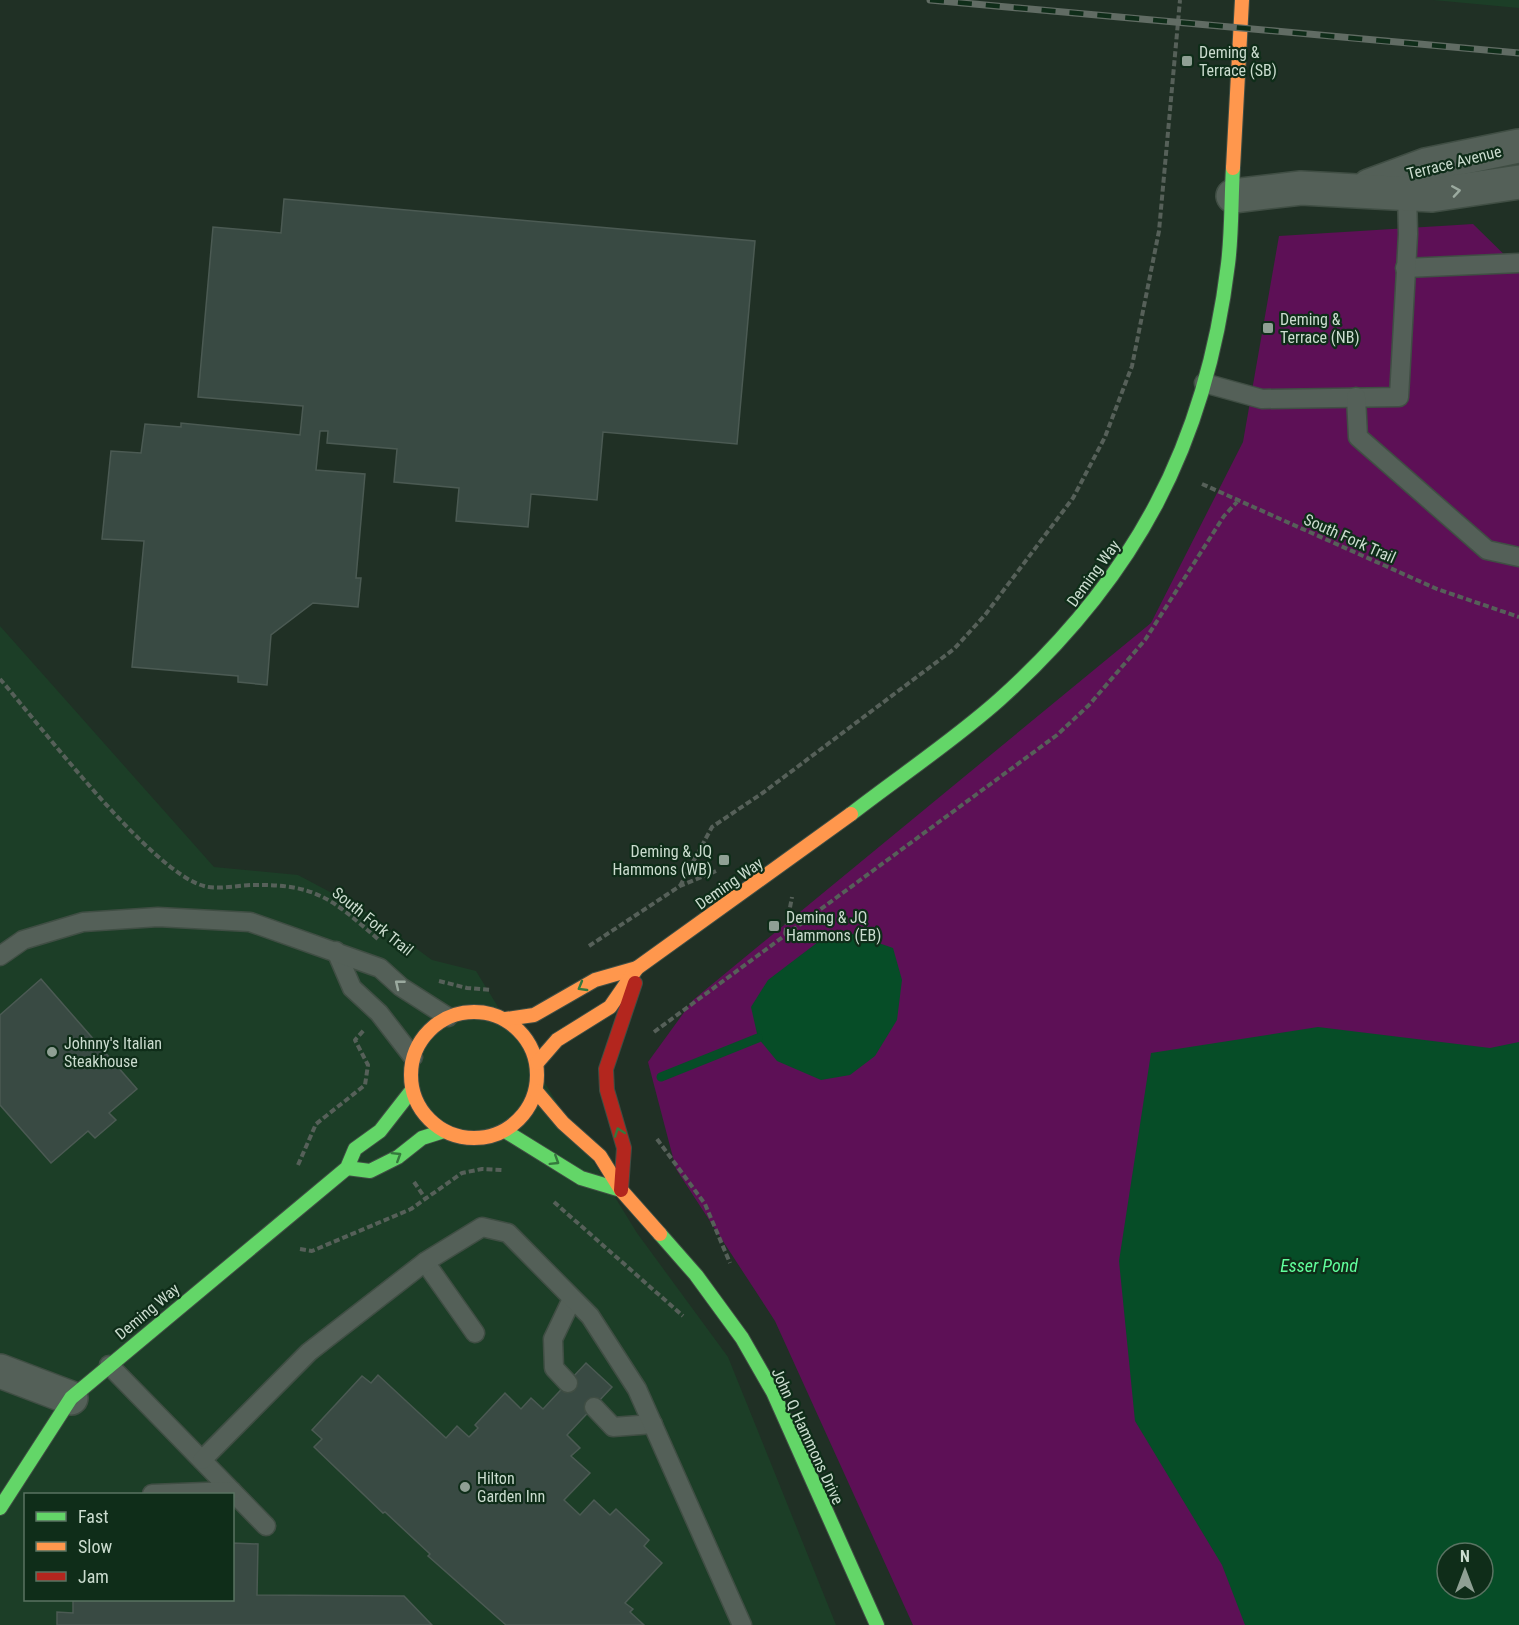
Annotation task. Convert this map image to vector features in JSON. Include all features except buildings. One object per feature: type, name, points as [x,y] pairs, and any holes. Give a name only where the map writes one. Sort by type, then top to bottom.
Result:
[{"type":"street","name":"Deming Way","points":[[507,1019],[534,1015],[595,980],[637,968],[802,852],[997,702],[1076,624],[1112,579],[1142,532],[1174,472],[1214,351],[1228,263],[1242,0]]},
{"type":"street","name":"Terrace Avenue","points":[[1356,191],[1426,165],[1519,146]]},
{"type":"street","name":"Terrace Avenue","points":[[1233,195],[1301,188],[1432,195],[1519,182]]},
{"type":"street","name":"Deming Way","points":[[537,1063],[557,1040],[610,1006],[637,968]]},
{"type":"street","points":[[505,1131],[581,1178],[621,1190],[624,1148],[614,1119],[606,1080],[609,1058],[631,1001],[637,968]]},
{"type":"street","points":[[477,1011],[507,1019],[521,1031],[532,1046],[537,1063],[536,1091],[529,1107],[519,1120],[505,1131],[475,1138],[444,1131],[419,1107],[412,1090],[413,1057],[420,1041],[432,1026],[448,1017],[477,1011]]},
{"type":"street","name":"Deming Way","points":[[0,1508],[71,1398],[347,1168],[355,1149],[380,1131],[412,1090]]},
{"type":"street","name":"John Q Hammons Drive","points":[[536,1091],[563,1124],[600,1156],[621,1190],[696,1275],[742,1338],[773,1392],[877,1625]]},
{"type":"street","points":[[347,1168],[370,1171],[398,1157],[422,1138],[444,1131]]},
{"type":"street","points":[[0,1371],[71,1398]]},
{"type":"lane","points":[[1204,383],[1262,399],[1399,397],[1408,234],[1407,194]]},
{"type":"lane","points":[[1405,268],[1519,263]]},
{"type":"lane","points":[[1356,397],[1358,437],[1487,550],[1519,557]]},
{"type":"lane","points":[[0,956],[23,940],[83,922],[158,917],[250,922],[380,968],[401,987],[448,1017]]},
{"type":"lane","points":[[336,951],[352,988],[379,1013],[413,1057]]},
{"type":"lane","points":[[202,1460],[309,1352],[425,1262],[482,1227],[508,1233],[590,1316],[631,1380],[653,1424],[742,1625]]},
{"type":"lane","points":[[425,1262],[475,1333]]},
{"type":"lane","points":[[568,1383],[554,1368],[553,1339],[572,1299]]},
{"type":"lane","points":[[109,1365],[232,1491]]},
{"type":"lane","points":[[594,1407],[613,1427],[653,1424]]},
{"type":"lane","points":[[179,1493],[232,1491]]},
{"type":"lane","points":[[234,1493],[266,1526]]},
{"type":"path","points":[[582,951],[680,886],[712,827],[773,785],[954,649],[985,615],[1073,498],[1105,437],[1132,366],[1159,231],[1180,0]]},
{"type":"path","name":"South Fork Trail","points":[[1174,472],[1237,502],[1437,589],[1519,617]]},
{"type":"path","points":[[649,1039],[655,1030],[672,1016],[1057,735],[1089,705],[1145,640],[1224,516],[1237,502]]},
{"type":"path","name":"South Fork Trail","points":[[0,679],[129,828],[176,872],[205,887],[289,885],[321,895],[345,911],[380,940]]},
{"type":"path","points":[[432,977],[467,988],[499,989]]},
{"type":"path","points":[[316,1124],[365,1085],[368,1065],[355,1040]]},
{"type":"path","points":[[652,1132],[705,1204]]},
{"type":"path","points":[[257,1242],[312,1251],[411,1209],[462,1173],[482,1169],[507,1171]]},
{"type":"path","points":[[548,1198],[627,1266]]},
{"type":"shaded area","points":[[1433,0],[1519,0],[1519,8]]},
{"type":"shaded area","points":[[1473,224],[1519,269],[1519,1625],[913,1625],[775,1321],[676,1169],[648,1062],[693,1000],[1151,623],[1243,442],[1279,236]]},
{"type":"shaded area","points":[[0,626],[214,867],[298,875],[362,909],[432,960],[476,971],[637,1233],[728,1357],[836,1625],[0,1625]]},
{"type":"water","points":[[844,931],[893,948],[902,980],[897,1020],[875,1056],[850,1075],[821,1080],[777,1061],[758,1038],[751,1007],[768,980],[818,942]]},
{"type":"water","name":"Esser Pond","points":[[1318,1027],[1490,1048],[1519,1042],[1519,1625],[1245,1625],[1222,1565],[1135,1421],[1119,1261],[1151,1053]]},
{"type":"waterway","points":[[661,1077],[758,1038]]},
{"type":"railway","points":[[930,0],[1519,53]]},
{"type":"traffic: fast","points":[[851,814],[981,715],[1047,654],[1089,606],[1125,556],[1156,504],[1182,449],[1202,391],[1217,330],[1228,264],[1233,168]]},
{"type":"traffic: fast","points":[[0,1508],[71,1398],[347,1168],[355,1149],[380,1131],[412,1090]]},
{"type":"traffic: fast","points":[[347,1168],[370,1171],[398,1157],[422,1138],[444,1131]]},
{"type":"traffic: fast","points":[[505,1131],[581,1178],[621,1190]]},
{"type":"traffic: fast","points":[[660,1234],[696,1275],[742,1338],[773,1392],[877,1625]]},
{"type":"traffic: slow","points":[[1233,168],[1242,0]]},
{"type":"traffic: slow","points":[[537,1063],[557,1040],[610,1007],[637,968],[851,814]]},
{"type":"traffic: slow","points":[[506,1019],[534,1015],[595,980],[637,968]]},
{"type":"traffic: slow","points":[[474,1012],[498,1016],[519,1030],[533,1051],[537,1075],[533,1099],[519,1120],[498,1134],[474,1138],[450,1134],[429,1120],[415,1099],[411,1075],[415,1051],[429,1030],[450,1016],[474,1012]]},
{"type":"traffic: slow","points":[[536,1091],[563,1123],[600,1156],[621,1190],[660,1234]]},
{"type":"traffic: jam","points":[[621,1190],[624,1148],[607,1090],[606,1069],[635,983]]},
{"type":"place","name":"Deming & Terrace (SB)","points":[[1187,61]]},
{"type":"place","name":"Deming & Terrace (NB)","points":[[1268,328]]},
{"type":"place","name":"Deming & JQ Hammons (WB)","points":[[724,860]]},
{"type":"place","name":"Deming & JQ Hammons (EB)","points":[[774,926]]},
{"type":"place","name":"Johnny's Italian Steakhouse","points":[[52,1052]]},
{"type":"place","name":"Hilton Garden Inn","points":[[465,1487]]}]
